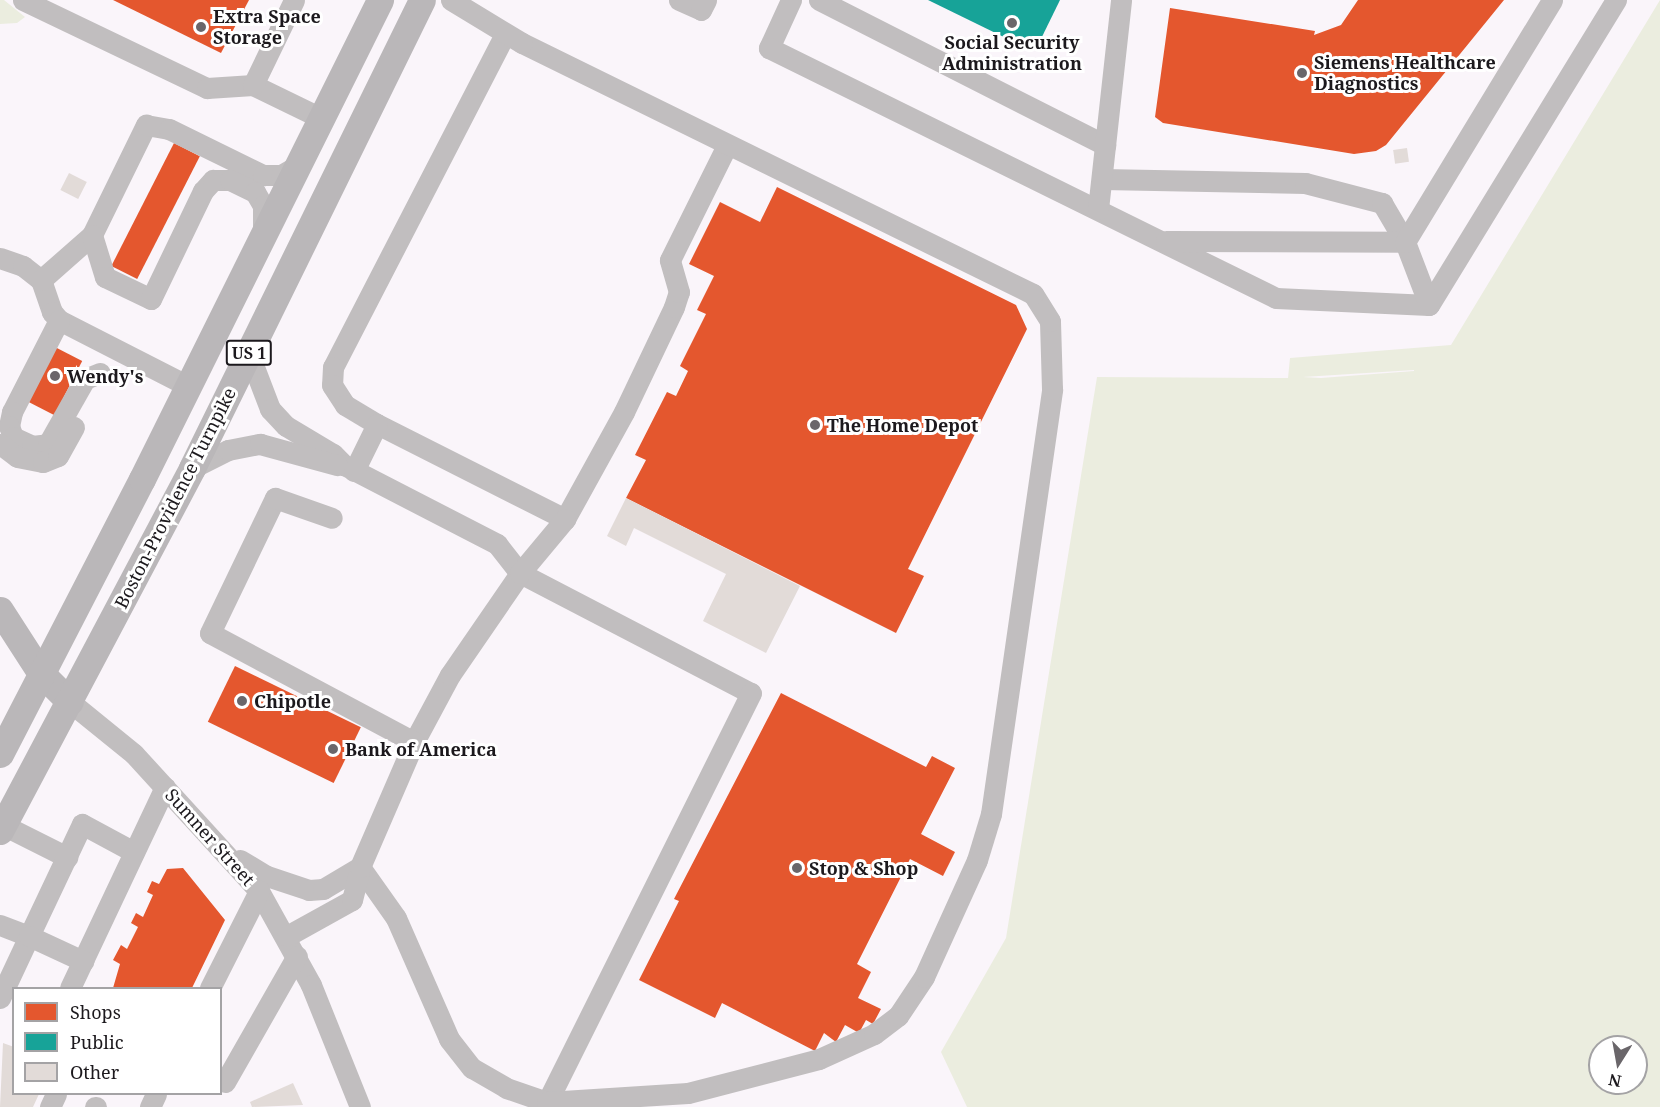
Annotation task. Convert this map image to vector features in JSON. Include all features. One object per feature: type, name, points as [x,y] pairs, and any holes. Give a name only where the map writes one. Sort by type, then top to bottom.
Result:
[{"type":"main road","name":"US 1","points":[[0,754],[40,672],[142,479],[186,385],[380,0]]},
{"type":"main road","name":"Boston-Providence Turnpike","points":[[2,828],[192,468],[422,0]]},
{"type":"main road","name":"Sumner Street","points":[[0,610],[40,672],[70,702]]},
{"type":"street","points":[[23,0],[207,88],[252,85],[321,118]]},
{"type":"street","points":[[252,85],[294,0]]},
{"type":"street","points":[[360,867],[396,918],[450,1039],[472,1068],[506,1088],[547,1102],[688,1093],[819,1059],[874,1034],[898,1016],[924,977],[977,860],[991,814],[1052,389],[1050,321],[1033,294],[505,34],[451,0]]},
{"type":"street","points":[[679,0],[701,10],[706,0]]},
{"type":"street","points":[[791,0],[769,48],[1276,298],[1429,305]]},
{"type":"street","points":[[819,0],[1105,145]]},
{"type":"street","points":[[1098,209],[1121,0]]},
{"type":"street","points":[[1404,242],[1552,0]]},
{"type":"street","points":[[1429,305],[1616,0]]},
{"type":"street","points":[[505,34],[479,77],[333,367],[332,385],[345,405],[376,424],[565,519]]},
{"type":"street","points":[[41,280],[92,236],[143,130],[149,124],[169,129],[263,175],[281,175],[298,165]]},
{"type":"street","points":[[287,936],[352,900],[360,867],[414,742],[450,675],[520,573],[565,519],[624,412],[675,307],[679,292],[670,272],[670,260],[727,145]]},
{"type":"street","points":[[1102,179],[1305,183],[1382,203],[1404,242],[1429,305]]},
{"type":"street","points":[[92,236],[105,277],[151,299],[210,182],[230,180],[255,192],[263,206],[263,234]]},
{"type":"street","points":[[1161,241],[1404,242]]},
{"type":"street","points":[[0,258],[23,266],[41,280],[55,314],[186,385]]},
{"type":"street","points":[[55,314],[12,412],[9,426],[13,437],[32,446],[48,444],[85,379],[100,373]]},
{"type":"street","points":[[0,409],[55,314]]},
{"type":"street","points":[[0,444],[9,453],[30,462],[43,462],[58,456],[112,346]]},
{"type":"street","points":[[249,354],[270,409],[286,426],[333,454],[349,468]]},
{"type":"street","points":[[349,468],[376,424]]},
{"type":"street","points":[[192,468],[228,450],[261,444],[349,468],[497,543],[520,573],[751,693],[547,1102]]},
{"type":"street","points":[[332,518],[275,498],[210,633],[414,742]]},
{"type":"street","name":"Sumner Street","points":[[70,702],[134,754],[259,891],[297,956],[360,1107]]},
{"type":"street","points":[[70,987],[165,787]]},
{"type":"street","points":[[0,998],[82,824],[134,852]]},
{"type":"street","points":[[2,828],[67,857]]},
{"type":"street","points":[[222,849],[267,876],[309,890],[323,889],[360,867]]},
{"type":"street","points":[[211,987],[259,891]]},
{"type":"street","points":[[0,925],[83,961]]},
{"type":"street","points":[[225,1082],[297,956]]},
{"type":"shaded area","points":[[0,0],[4,0],[25,17],[17,23],[0,24]]},
{"type":"shaded area","points":[[1660,0],[1660,1107],[967,1107],[941,1052],[1006,938],[1097,377],[1288,378],[1290,358],[1451,345]],"holes":[[[1414,370],[1414,371],[1321,378],[1303,377]]]},
{"type":"building: Shops","name":"Extra Space Storage","points":[[113,0],[249,0],[221,53]]},
{"type":"building: Shops","name":"Siemens Healthcare Diagnostics","points":[[1358,0],[1504,0],[1386,145],[1376,151],[1354,154],[1163,123],[1155,117],[1170,8],[1315,31],[1314,35],[1341,25]]},
{"type":"building: Shops","points":[[174,143],[200,156],[137,279],[111,266]]},
{"type":"building: Shops","name":"The Home Depot","points":[[777,187],[1016,305],[1027,329],[908,569],[924,576],[896,633],[626,498],[646,460],[635,455],[667,392],[676,396],[688,371],[680,366],[706,314],[697,310],[714,276],[689,264],[720,202],[760,222]]},
{"type":"building: Shops","name":"Wendy's","points":[[51,345],[82,361],[54,415],[23,399]]},
{"type":"building: Shops","points":[[235,666],[361,727],[334,783],[208,722]]},
{"type":"building: Shops","name":"Stop & Shop","points":[[781,693],[926,767],[932,756],[955,768],[921,834],[955,852],[943,876],[910,859],[857,964],[871,972],[858,998],[881,1009],[873,1024],[866,1020],[859,1033],[845,1025],[836,1042],[824,1033],[815,1051],[722,1003],[715,1018],[639,980],[679,901],[674,899]]},
{"type":"building: Shops","points":[[183,868],[225,920],[192,987],[113,987],[120,964],[113,960],[121,945],[127,949],[138,927],[131,923],[136,913],[143,917],[153,895],[147,892],[152,881],[159,884],[167,869]]},
{"type":"building: Public","name":"Social Security Administration","points":[[928,0],[1060,0],[1037,47],[1030,50]]},
{"type":"building: Other","points":[[1407,148],[1409,162],[1395,164],[1393,150]]},
{"type":"building: Other","points":[[69,173],[87,182],[78,199],[60,190]]},
{"type":"building: Other","points":[[626,498],[800,586],[766,653],[703,621],[726,574],[634,528],[626,546],[607,536]]},
{"type":"building: Other","points":[[3,1043],[12,1046],[12,1095],[39,1095],[33,1107],[0,1107]]},
{"type":"building: Other","points":[[293,1083],[303,1105],[252,1107],[250,1102]]},
{"type":"place","name":"Social Security Administration","points":[[1012,23]]},
{"type":"place","name":"Extra Space Storage","points":[[201,27]]},
{"type":"place","name":"Siemens Healthcare Diagnostics","points":[[1302,73]]},
{"type":"place","name":"Wendy's","points":[[55,376]]},
{"type":"place","name":"The Home Depot","points":[[815,425]]},
{"type":"place","name":"Chipotle","points":[[242,701]]},
{"type":"place","name":"Bank of America","points":[[333,749]]},
{"type":"place","name":"Stop & Shop","points":[[797,868]]}]
